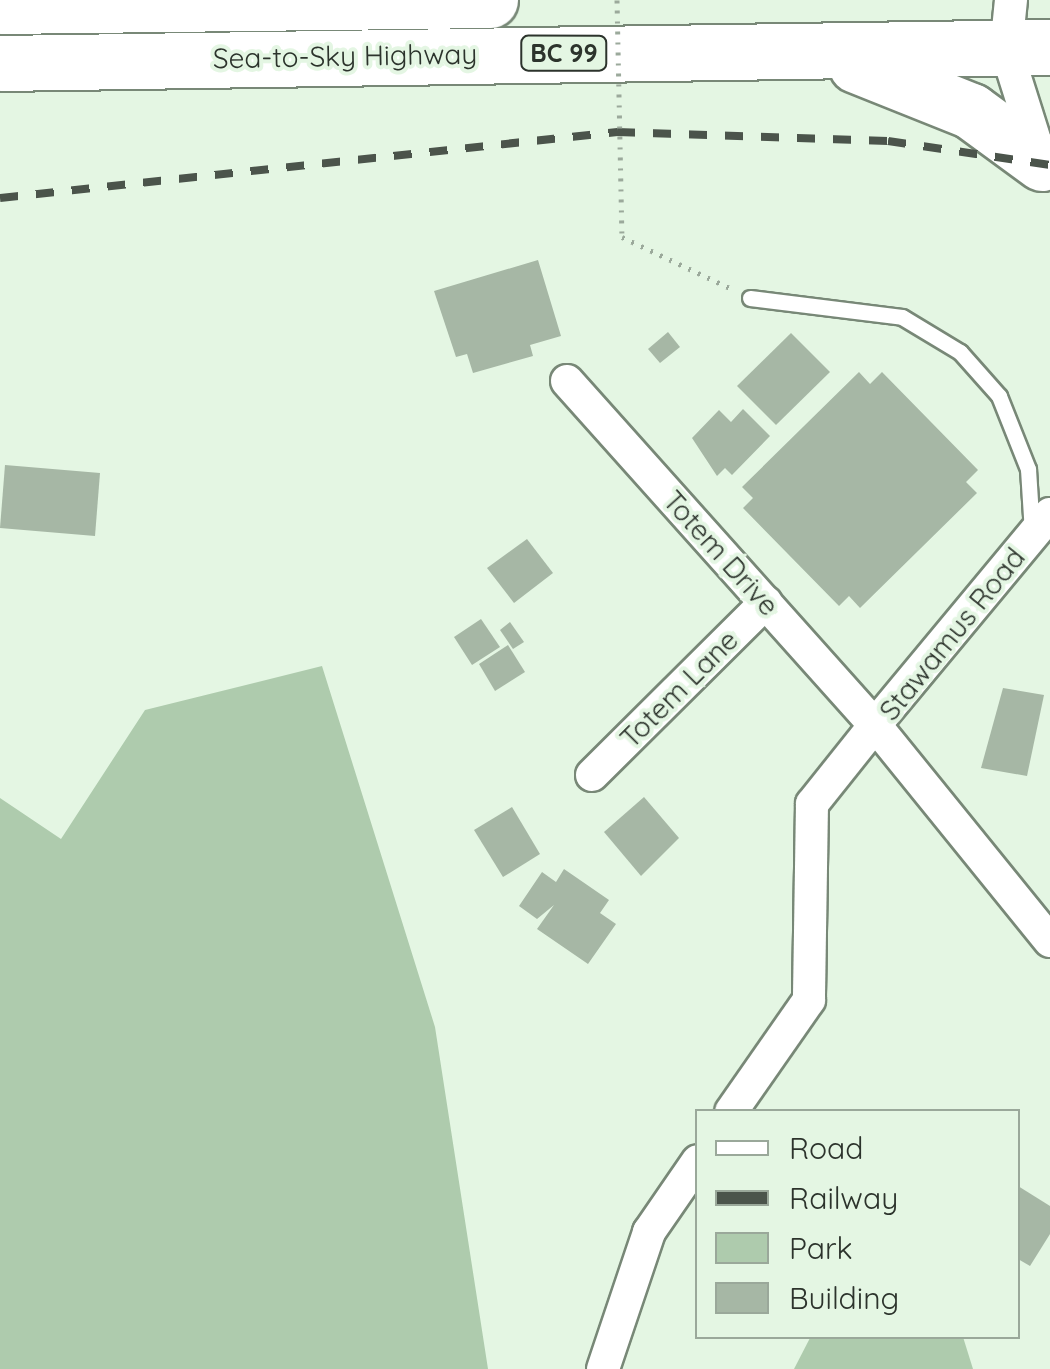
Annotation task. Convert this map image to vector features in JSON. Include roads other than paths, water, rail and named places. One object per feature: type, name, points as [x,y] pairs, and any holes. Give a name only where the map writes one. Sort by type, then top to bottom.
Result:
[{"type":"highway","name":"Sea-to-Sky Highway","points":[[0,6],[490,0]]},
{"type":"highway","name":"Sea-to-Sky Highway","points":[[0,63],[810,50],[1030,35]]},
{"type":"highway","points":[[810,50],[920,84],[1046,173]]},
{"type":"street","points":[[1030,35],[1046,173]]},
{"type":"street","name":"Totem Drive","points":[[567,381],[875,726]]},
{"type":"street","name":"Stawamus Road","points":[[1041,525],[875,726],[1050,941]]},
{"type":"street","name":"Totem Lane","points":[[592,775],[766,602]]},
{"type":"street","points":[[734,1109],[809,1000],[812,804],[875,726]]},
{"type":"street","points":[[602,1369],[648,1232],[695,1165]]},
{"type":"lane","points":[[750,298],[902,317],[960,352],[999,396],[1028,468],[1041,525]]},
{"type":"railway","points":[[0,198],[617,132],[888,141],[1050,165]]}]
